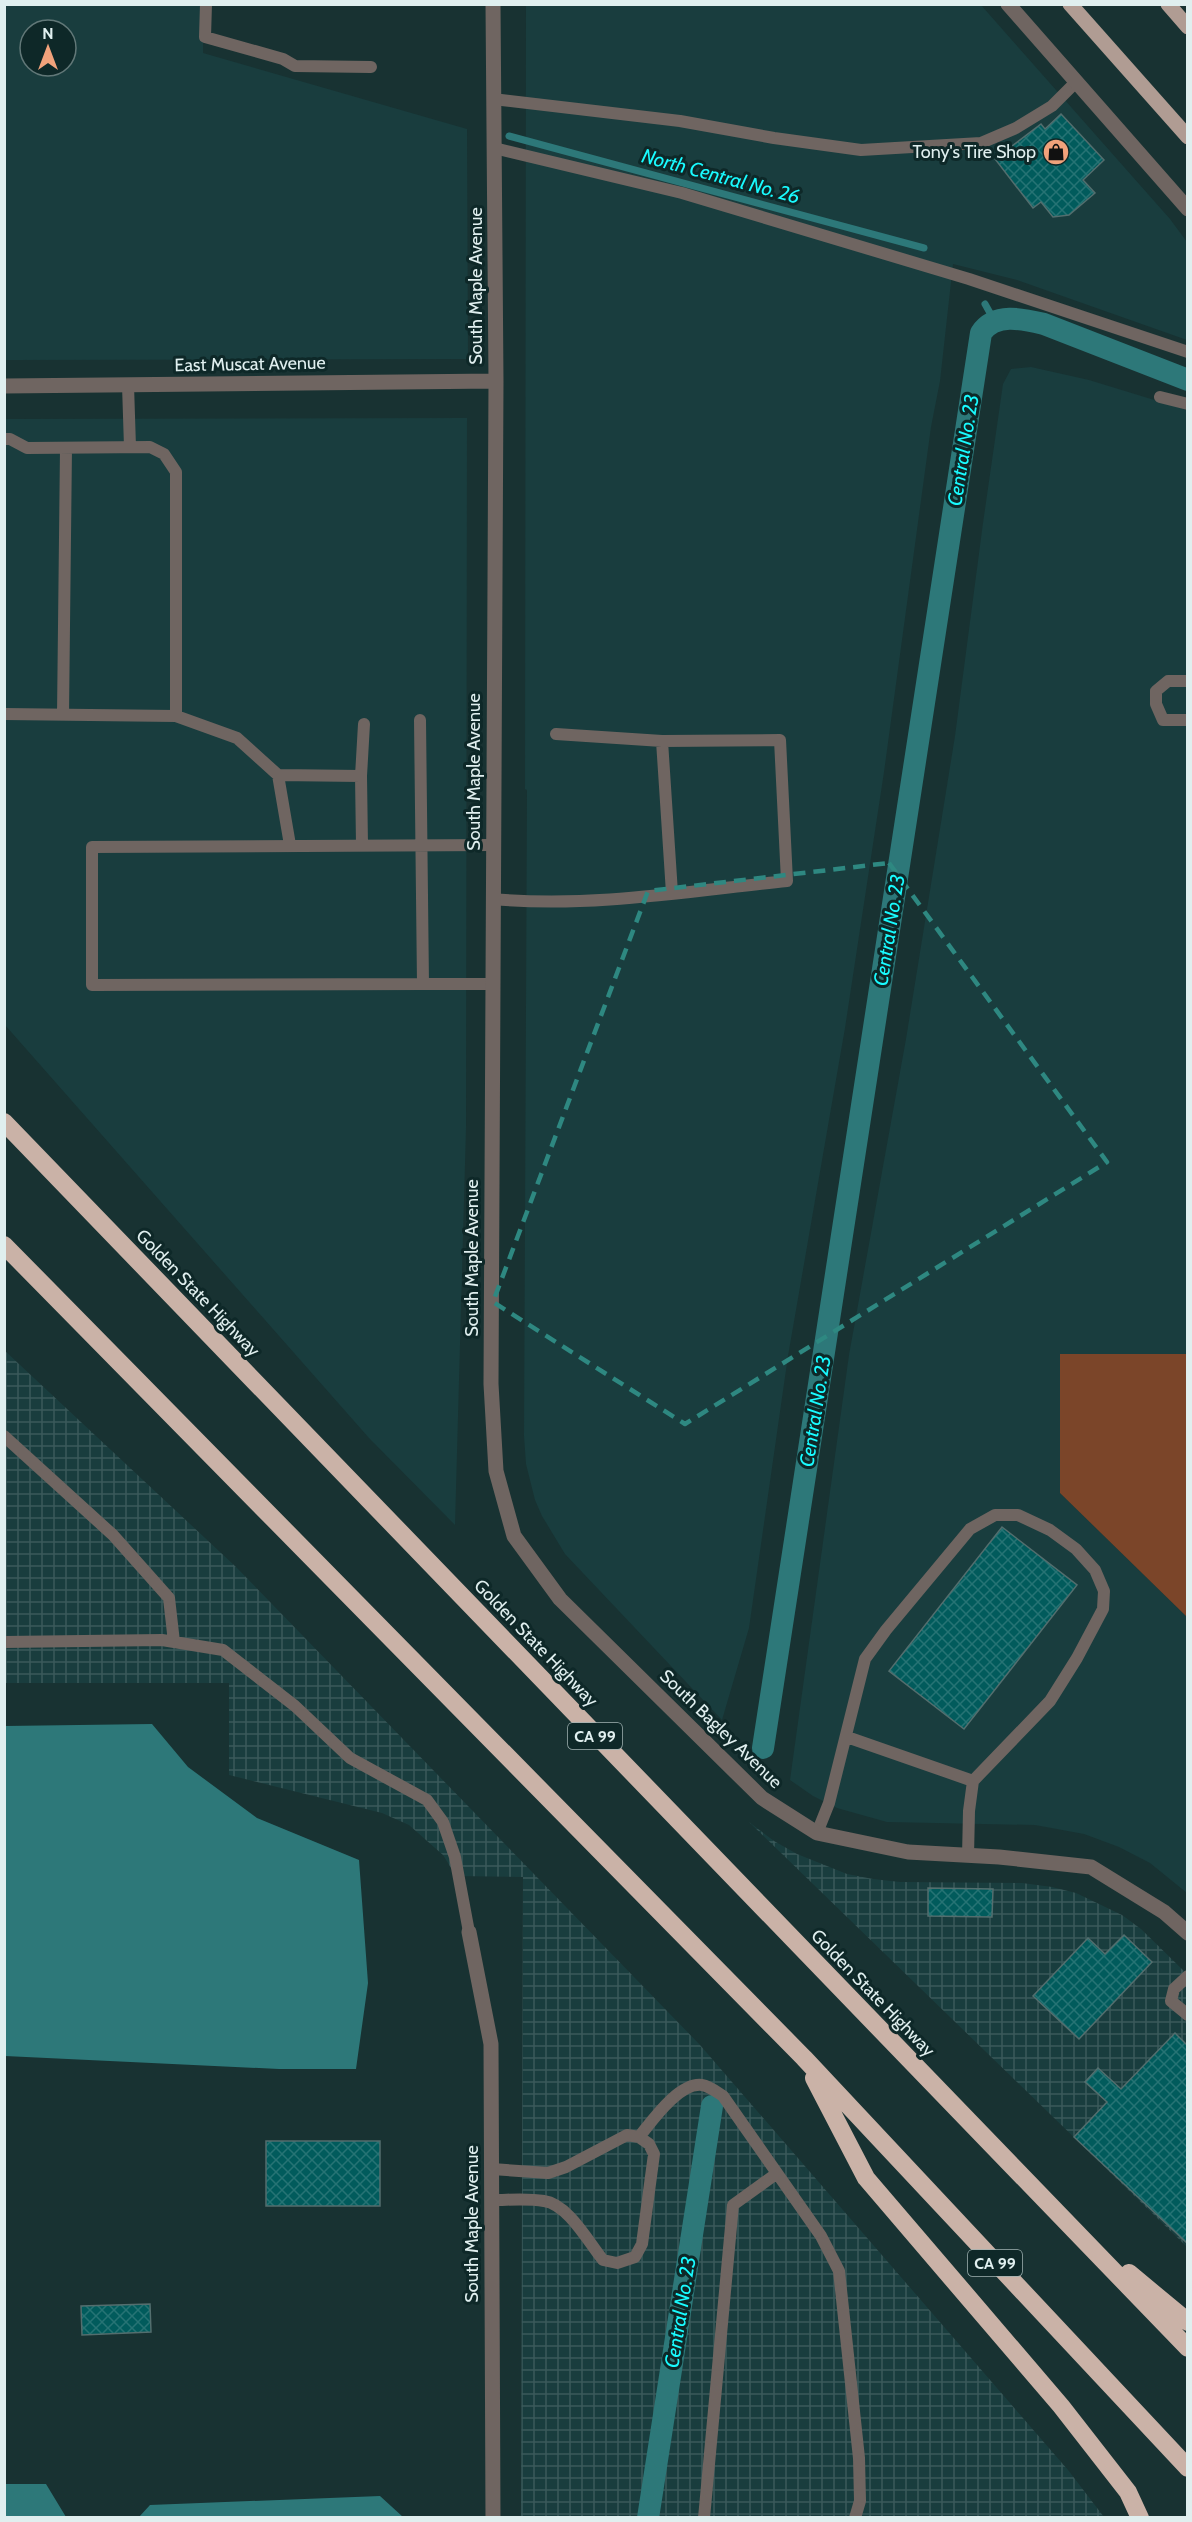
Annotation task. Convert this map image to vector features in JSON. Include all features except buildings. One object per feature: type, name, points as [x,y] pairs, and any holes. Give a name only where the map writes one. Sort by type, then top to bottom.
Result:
[{"type":"highway","name":"Golden State Highway","points":[[4,1122],[1188,2348]]},
{"type":"highway","name":"CA 99","points":[[4,1245],[804,2058],[1188,2468]]},
{"type":"highway","points":[[804,2058],[866,2178],[1061,2406],[1128,2492],[1140,2517]]},
{"type":"highway","points":[[1056,2212],[1188,2322]]},
{"type":"main road","points":[[1070,4],[1188,137]]},
{"type":"main road","points":[[1168,4],[1188,27]]},
{"type":"street","name":"South Maple Avenue","points":[[493,4],[496,381],[491,1384],[496,1471],[514,1536]]},
{"type":"street","points":[[1008,4],[1188,208]]},
{"type":"street","name":"East Muscat Avenue","points":[[4,386],[496,381]]},
{"type":"street","name":"South Bagley Avenue","points":[[514,1536],[560,1599],[762,1798],[817,1833],[908,1852],[1091,1867],[1164,1912],[1188,1933]]},
{"type":"street","name":"South Maple Avenue","points":[[469,1932],[491,2044],[493,2517]]},
{"type":"lane","points":[[206,4],[206,37],[283,59],[295,66],[371,67]]},
{"type":"lane","points":[[494,99],[680,121],[774,138],[861,150],[981,143],[1016,128],[1052,105],[1076,82]]},
{"type":"lane","points":[[494,148],[682,193],[969,279],[1188,352]]},
{"type":"lane","points":[[128,385],[130,447]]},
{"type":"lane","points":[[1160,398],[1188,404]]},
{"type":"lane","points":[[4,439],[10,439],[27,448],[150,447],[164,454],[176,472],[176,716]]},
{"type":"lane","points":[[63,715],[66,448]]},
{"type":"lane","points":[[1188,681],[1168,681],[1156,691],[1156,704],[1163,720],[1188,720]]},
{"type":"lane","points":[[4,714],[176,716],[237,738],[278,776],[290,845]]},
{"type":"lane","points":[[420,720],[423,984]]},
{"type":"lane","points":[[362,845],[361,776],[364,724]]},
{"type":"lane","points":[[493,899],[520,902],[611,899],[787,881],[780,740],[662,741],[556,734]]},
{"type":"lane","points":[[662,741],[672,893]]},
{"type":"lane","points":[[278,776],[361,776]]},
{"type":"lane","points":[[493,984],[92,985],[92,846],[494,845]]},
{"type":"lane","points":[[4,1436],[113,1535],[169,1598],[174,1642]]},
{"type":"lane","points":[[817,1833],[829,1803],[866,1659],[886,1630],[970,1529],[995,1515],[1018,1515],[1050,1530],[1076,1549],[1095,1570],[1104,1592],[1103,1609],[1077,1658],[1050,1701],[973,1781],[969,1811],[968,1856]]},
{"type":"lane","points":[[4,1642],[174,1642],[223,1650],[295,1706],[350,1758],[427,1800],[443,1822],[455,1857],[469,1932]]},
{"type":"lane","points":[[847,1737],[973,1781]]},
{"type":"lane","points":[[1188,1976],[1174,1989],[1171,2001],[1188,2015]]},
{"type":"lane","points":[[639,2137],[667,2101],[696,2085],[705,2085],[723,2096],[821,2236],[839,2271],[859,2458],[860,2501],[855,2517]]},
{"type":"lane","points":[[492,2169],[548,2173],[566,2167],[627,2135],[639,2137],[649,2144],[654,2154],[642,2244],[635,2257],[617,2263],[603,2260],[580,2229],[560,2208],[546,2201],[492,2200]]},
{"type":"lane","points":[[704,2517],[733,2205],[776,2174]]},
{"type":"highlighted area","points":[[889,863],[1107,1162],[685,1424],[493,1302],[648,891]]},
{"type":"shaded area","points":[[4,5],[203,5],[203,53],[467,129],[468,359],[5,360]]},
{"type":"shaded area","points":[[526,5],[981,5],[1170,219],[1187,242],[1187,340],[1017,280],[953,264],[940,381],[931,427],[884,772],[845,1028],[788,1356],[749,1628],[722,1720],[565,1554],[535,1500],[526,1464],[524,1436],[527,790],[525,789]]},
{"type":"shaded area","points":[[1031,367],[1089,380],[1187,410],[1187,1354],[1060,1354],[1060,1493],[1187,1617],[1187,1893],[1150,1863],[1119,1847],[1084,1834],[1035,1825],[887,1822],[837,1808],[813,1796],[790,1780],[849,1355],[906,1039],[955,736],[1003,384],[1011,369]]},
{"type":"shaded area","points":[[467,418],[466,1128],[455,1525],[369,1438],[5,1025],[4,419]]},
{"type":"shaded area","points":[[4,1350],[236,1567],[700,2045],[1068,2470],[1104,2517],[521,2517],[523,1877],[456,1876],[443,1855],[409,1825],[382,1813],[229,1775],[229,1683],[5,1683]]},
{"type":"shaded area","points":[[1060,1354],[1187,1354],[1187,1617],[1060,1493]]},
{"type":"shaded area","points":[[749,1822],[774,1841],[797,1854],[847,1874],[900,1882],[1022,1883],[1052,1887],[1076,1893],[1122,1915],[1141,1929],[1187,1974],[1187,2247]]},
{"type":"water","points":[[152,1724],[188,1767],[257,1818],[359,1860],[368,1983],[356,2069],[279,2069],[5,2056],[5,1726]]},
{"type":"water","points":[[5,2484],[46,2484],[66,2517],[5,2517]]},
{"type":"water","points":[[380,2496],[403,2517],[139,2517],[150,2505]]},
{"type":"waterway","name":"North Central No. 26","points":[[509,136],[924,248]]},
{"type":"waterway","name":"North Central No. 26","points":[[985,304],[994,320]]},
{"type":"waterway","name":"Central No. 23","points":[[763,1748],[981,333],[987,326],[1002,320],[1019,319],[1036,322],[1188,380]]},
{"type":"waterway","name":"Central No. 23","points":[[648,2518],[712,2106]]},
{"type":"place","name":"Tony's Tire Shop","points":[[1056,152]]}]
